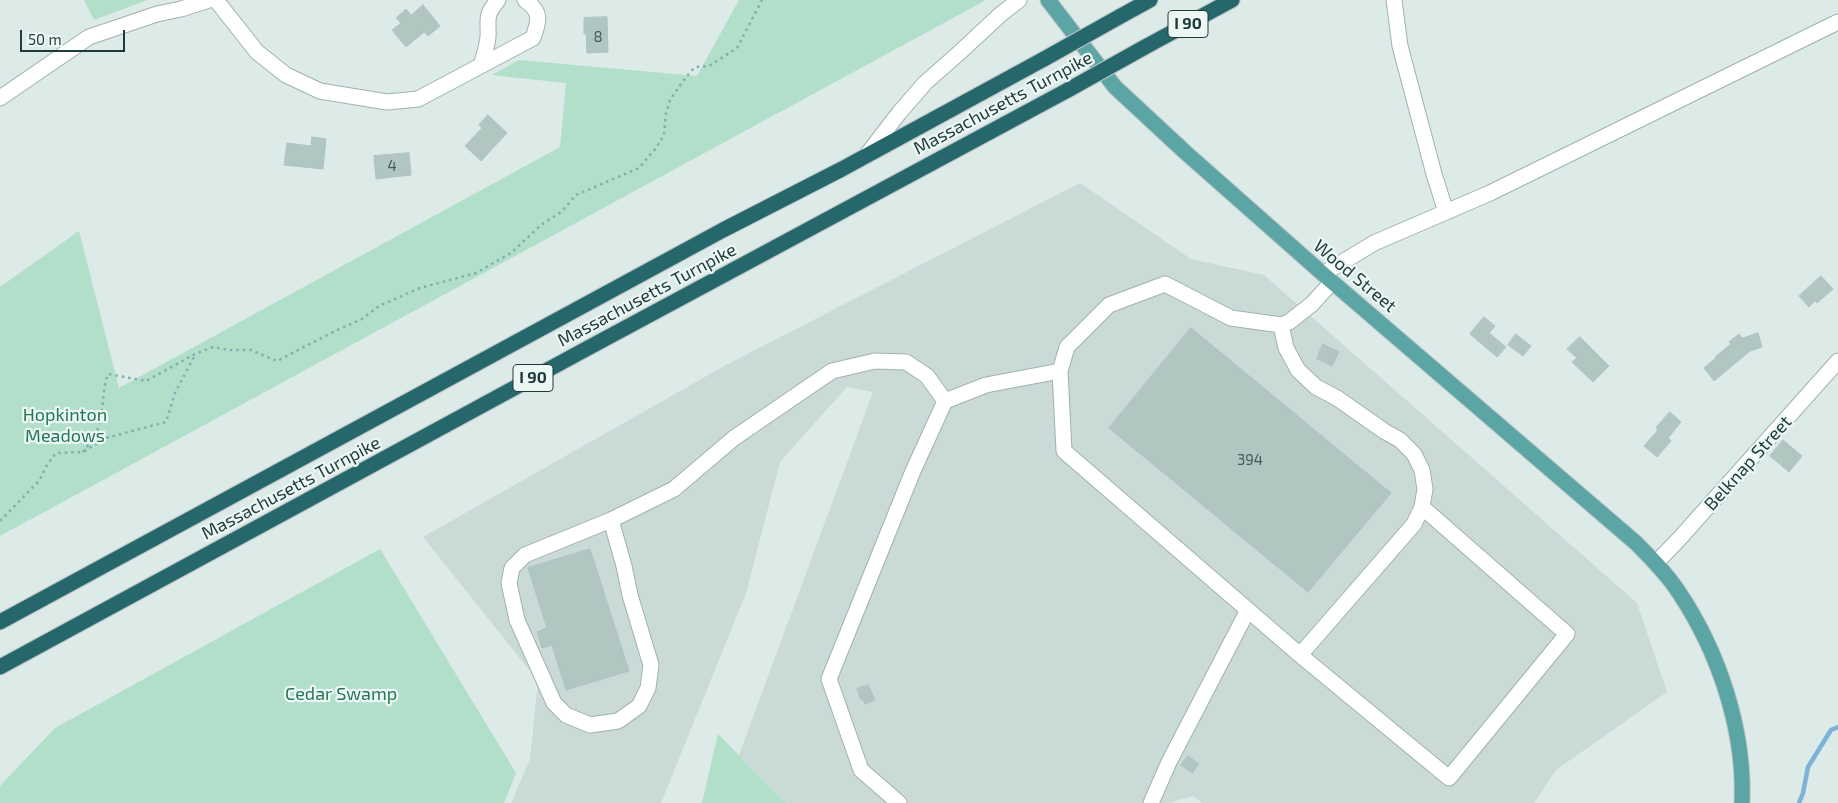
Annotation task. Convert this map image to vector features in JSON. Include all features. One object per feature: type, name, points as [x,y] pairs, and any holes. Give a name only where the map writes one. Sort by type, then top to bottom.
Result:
[{"type":"highway","name":"Massachusetts Turnpike","points":[[0,622],[723,230],[866,156],[1150,0]]},
{"type":"highway","name":"Massachusetts Turnpike","points":[[0,667],[1232,0]]},
{"type":"main road","name":"Wood Street","points":[[1048,0],[1115,87],[1185,152],[1328,278],[1636,542],[1656,563],[1694,616],[1719,674],[1737,734],[1741,765],[1742,803]]},
{"type":"street","points":[[0,98],[89,38],[157,14],[209,0]]},
{"type":"street","points":[[216,0],[256,52],[286,75],[320,91],[387,102],[418,99],[533,38],[540,20],[534,6],[525,0]]},
{"type":"street","points":[[481,65],[488,36],[487,20],[490,10],[498,0]]},
{"type":"street","points":[[866,156],[925,83],[1019,0]]},
{"type":"street","points":[[1394,0],[1400,46],[1446,212]]},
{"type":"street","points":[[1422,507],[1567,634],[1449,778],[1300,655],[1064,451],[1060,371],[1067,347],[1110,305],[1165,284],[1231,318],[1281,325],[1289,322],[1312,304],[1328,278],[1374,243],[1490,193],[1838,22]]},
{"type":"street","points":[[1281,325],[1286,348],[1298,370],[1316,387],[1337,398],[1400,440],[1414,454],[1422,470],[1425,489],[1422,507],[1414,524],[1300,655]]},
{"type":"street","points":[[611,520],[630,595],[651,665],[648,688],[639,706],[618,721],[590,725],[566,715],[554,703],[517,620],[509,583],[512,568],[526,556],[611,520],[674,489],[734,438],[832,371],[875,360],[906,362],[928,376],[945,401]]},
{"type":"street","name":"Belknap Street","points":[[1656,563],[1838,361]]},
{"type":"street","points":[[899,803],[860,770],[829,679],[913,471],[945,401],[986,385],[1060,371]]},
{"type":"street","points":[[1151,803],[1248,610]]},
{"type":"path","points":[[83,452],[98,429],[103,409],[103,387],[108,374],[146,381],[213,346],[228,350],[251,350],[277,361],[335,331],[362,320],[379,306],[420,288],[476,273],[511,253],[541,225],[561,212],[576,195],[639,168],[664,135],[666,113],[670,100],[681,84],[696,67],[709,66],[737,48],[762,0]]},
{"type":"path","points":[[0,520],[39,481],[56,452],[83,452],[106,438],[166,422],[175,393],[195,354]]},
{"type":"shaded area","points":[[1080,183],[1191,259],[1264,275],[1637,603],[1667,692],[1556,770],[1534,803],[1202,803],[1193,796],[1169,803],[786,803],[739,755],[873,392],[847,387],[780,462],[746,593],[661,803],[511,803],[530,759],[538,681],[423,537],[726,365]]},
{"type":"green space","points":[[84,0],[147,0],[94,20]]},
{"type":"green space","name":"Hopkinton Meadows","points":[[739,0],[986,0],[0,536],[0,287],[79,231],[119,388],[560,147],[566,83],[492,75],[519,60],[697,76]]},
{"type":"green space","name":"Cedar Swamp","points":[[380,549],[516,773],[504,803],[0,803],[0,786],[55,728]]},
{"type":"green space","points":[[718,734],[786,803],[702,803]]},
{"type":"building","points":[[423,5],[440,26],[428,36],[424,32],[406,47],[392,30],[401,23],[396,18],[406,9],[411,15]]},
{"type":"building","points":[[607,17],[608,52],[587,53],[584,18]]},
{"type":"building","points":[[488,115],[507,133],[481,161],[465,146],[482,128],[479,125]]},
{"type":"building","points":[[312,137],[326,139],[323,169],[284,165],[287,143],[311,146]]},
{"type":"building","points":[[409,153],[411,175],[376,179],[374,156]]},
{"type":"building","points":[[1821,276],[1833,289],[1817,303],[1815,301],[1809,307],[1799,296]]},
{"type":"building","points":[[1484,317],[1495,326],[1489,333],[1506,347],[1497,357],[1470,334]]},
{"type":"building","points":[[1191,328],[1391,493],[1308,592],[1109,428]]},
{"type":"building","points":[[1758,333],[1762,347],[1750,351],[1714,381],[1704,368],[1731,344],[1729,342],[1739,334],[1742,338]]},
{"type":"building","points":[[1516,334],[1531,346],[1523,356],[1508,345]]},
{"type":"building","points":[[1580,337],[1609,366],[1593,382],[1572,362],[1577,358],[1567,349]]},
{"type":"building","points":[[1323,344],[1339,352],[1332,366],[1317,359]]},
{"type":"building","points":[[1670,412],[1681,422],[1668,438],[1671,441],[1657,457],[1644,446]]},
{"type":"building","points":[[1783,440],[1802,456],[1789,472],[1770,456]]},
{"type":"building","points":[[590,549],[629,671],[566,690],[552,645],[542,648],[537,632],[547,628],[528,568]]},
{"type":"building","points":[[868,685],[875,700],[865,704],[863,699],[861,700],[857,689]]},
{"type":"building","points":[[1188,756],[1199,764],[1192,773],[1181,765]]},
{"type":"waterway","points":[[1799,803],[1808,767],[1831,730],[1838,727]]}]
